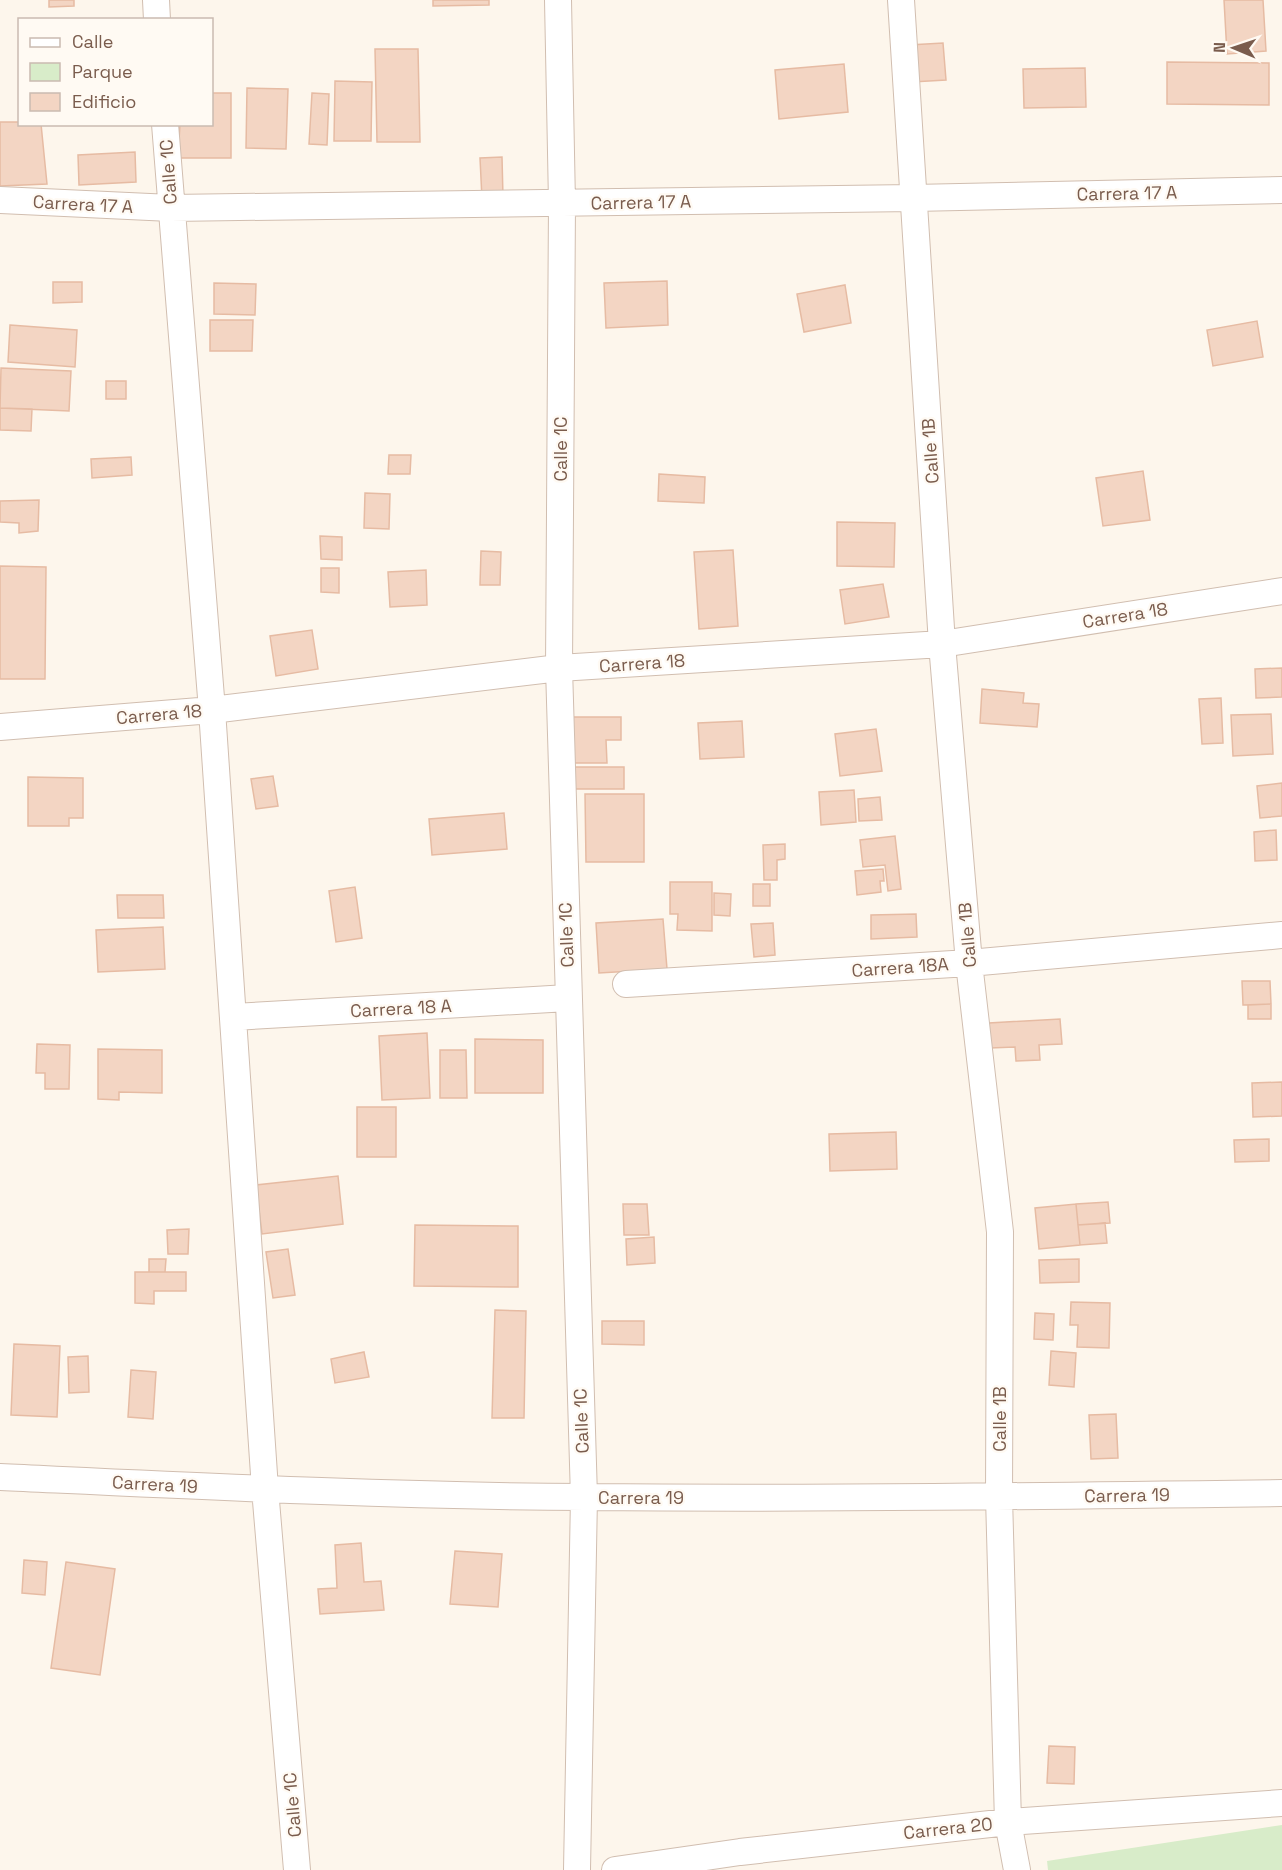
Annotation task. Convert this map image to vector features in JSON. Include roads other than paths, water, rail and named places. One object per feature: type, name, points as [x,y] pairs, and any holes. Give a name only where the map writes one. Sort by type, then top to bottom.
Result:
[{"type":"street","points":[[156,0],[158,18]]},
{"type":"street","name":"Calle 1C","points":[[558,0],[562,203],[559,668],[584,1497],[577,1870]]},
{"type":"street","name":"Calle 1B","points":[[901,0],[942,644],[969,963],[1000,1232],[999,1497],[1008,1822],[1017,1870]]},
{"type":"street","name":"Calle 1C","points":[[165,126],[212,710],[265,1489],[297,1870]]},
{"type":"street","name":"Carrera 17 A","points":[[0,200],[171,208],[913,198],[1282,190]]},
{"type":"street","name":"Carrera 18","points":[[0,728],[212,710],[559,668],[942,644],[1282,591]]},
{"type":"street","name":"Carrera 18A","points":[[626,984],[969,963],[1282,935]]},
{"type":"street","name":"Carrera 18 A","points":[[233,1017],[568,998]]},
{"type":"street","name":"Carrera 19","points":[[0,1477],[265,1489],[584,1497],[999,1497],[1282,1493]]},
{"type":"street","name":"Carrera 20","points":[[615,1870],[740,1852],[1008,1822],[1282,1803]]}]
